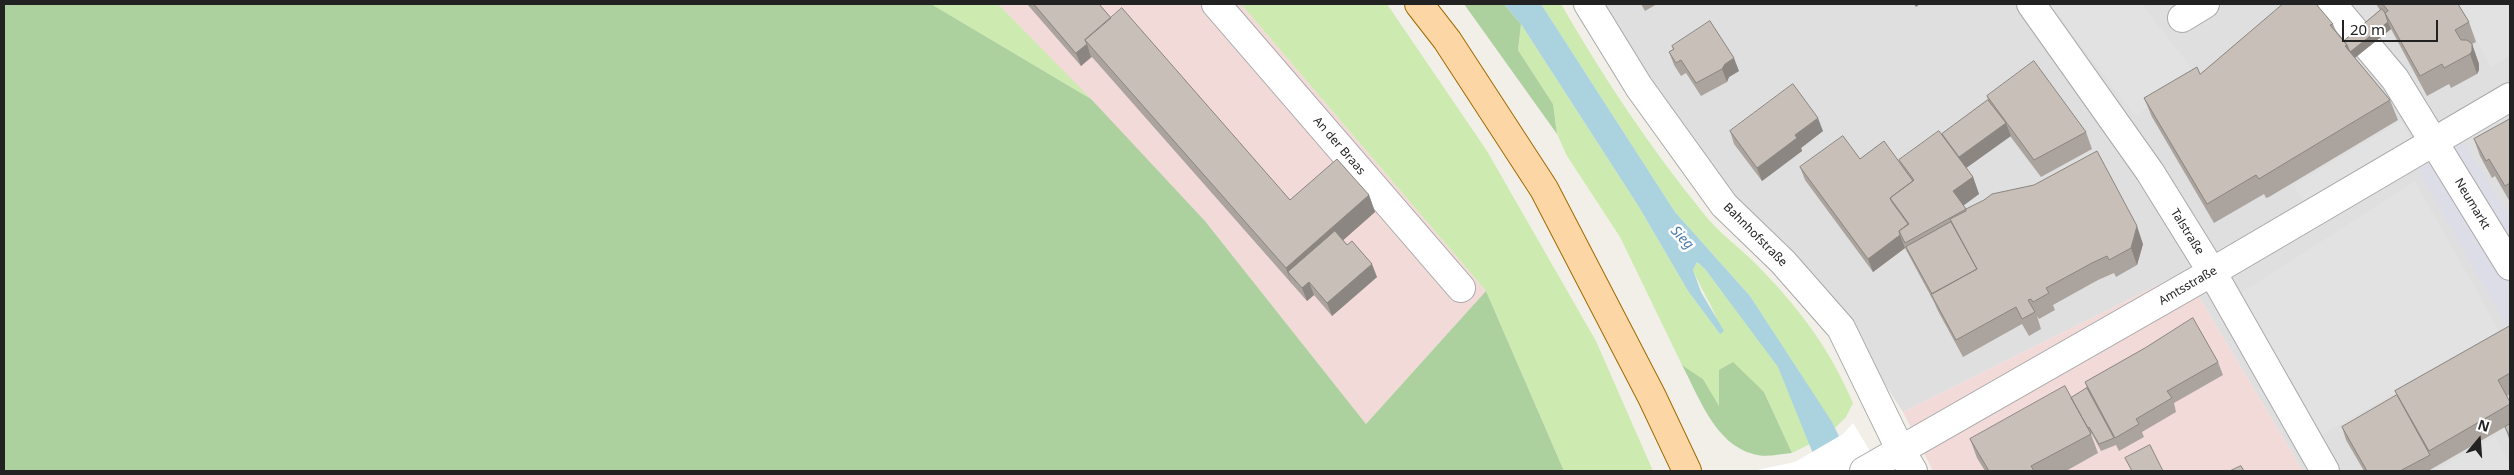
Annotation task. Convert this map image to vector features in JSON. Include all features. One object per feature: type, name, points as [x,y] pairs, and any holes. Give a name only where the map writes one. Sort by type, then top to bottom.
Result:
[{"type":"main road","points":[[1420,4],[1447,40],[1544,189],[1652,397],[1687,471]]},
{"type":"street","name":"An der Braas","points":[[1216,4],[1461,288]]},
{"type":"street","name":"Bahnhofstraße","points":[[1588,4],[1639,87],[1724,205],[1783,262],[1841,328],[1889,464]]},
{"type":"street","name":"Talstraße","points":[[2031,4],[2150,172],[2212,272],[2325,471]]},
{"type":"street","points":[[2182,18],[2205,4]]},
{"type":"street","name":"Neumarkt","points":[[2332,4],[2395,79],[2510,266]]},
{"type":"street","name":"Amtsstraße","points":[[1889,464],[2510,97]]},
{"type":"shaded area","points":[[998,4],[1241,4],[1486,291],[1366,424],[1205,221]]},
{"type":"shaded area","points":[[1588,4],[2510,4],[2510,471],[2303,471],[2184,272],[1903,412],[1845,323],[1645,96]]},
{"type":"shaded area","points":[[2049,4],[2142,4],[2196,74],[2135,116]]},
{"type":"shaded area","points":[[2458,4],[2510,4],[2510,56],[2491,67]]},
{"type":"shaded area","points":[[2401,121],[2415,145],[2304,204],[2294,185]]},
{"type":"shaded area","points":[[2456,129],[2510,217],[2510,332],[2410,156]]},
{"type":"shaded area","points":[[2415,181],[2500,332],[2320,436],[2238,295]]},
{"type":"shaded area","points":[[2184,272],[2303,471],[1933,471],[1903,412]]},
{"type":"shaded area","points":[[2495,436],[2510,463],[2510,471],[2434,471]]},
{"type":"green space","points":[[4,4],[931,4],[1091,99],[1205,221],[1366,424],[1486,291],[1564,471],[4,471]]},
{"type":"green space","points":[[931,4],[998,4],[1091,99]]},
{"type":"green space","points":[[1241,4],[1387,4],[1487,151],[1596,341],[1653,471],[1564,471],[1486,291]]},
{"type":"green space","points":[[1464,4],[1504,4],[1521,24],[1518,50],[1553,104],[1557,134]]},
{"type":"green space","points":[[1541,4],[1561,4],[1628,112],[1684,189],[1716,227],[1772,280],[1812,329],[1834,364],[1853,403],[1846,417],[1835,428],[1750,296],[1675,212]]},
{"type":"green space","points":[[1521,24],[1639,207],[1688,291],[1720,334],[1713,310],[1693,270],[1697,262],[1705,269],[1779,367],[1810,444],[1792,453],[1764,392],[1719,371],[1719,407],[1703,379],[1682,365],[1620,237],[1567,156],[1557,134],[1553,104],[1518,50]]},
{"type":"green space","points":[[1733,362],[1764,392],[1792,453],[1767,456],[1753,454],[1740,449],[1728,440],[1718,430],[1702,405],[1682,365],[1703,379],[1719,406],[1719,370]]},
{"type":"water","name":"Sieg","points":[[1504,4],[1541,4],[1675,212],[1750,296],[1832,422],[1856,471],[1820,471],[1778,367],[1705,269],[1697,262],[1693,270],[1701,292],[1724,331],[1720,334],[1688,291],[1639,207],[1521,24]]},
{"type":"pier","points":[[1853,423],[1882,471],[1757,470],[1795,462],[1843,434]]},
{"type":"building","points":[[1034,4],[1099,4],[1111,18],[1085,40],[1087,44],[1076,53]]},
{"type":"building","points":[[2283,4],[2316,4],[2333,24],[2330,25],[2347,45],[2345,46],[2390,100],[2259,179],[2256,175],[2207,204],[2144,98],[2197,67],[2200,74]]},
{"type":"building","points":[[2383,4],[2458,4],[2469,22],[2455,30],[2461,40],[2467,40],[2472,44],[2472,51],[2470,54],[2444,68],[2442,64],[2420,76],[2385,13],[2388,11]]},
{"type":"building","points":[[1122,8],[1290,200],[1337,159],[1369,195],[1286,268],[1085,40]]},
{"type":"building","points":[[2382,9],[2388,22],[2350,52],[2344,41]]},
{"type":"building","points":[[1710,21],[1734,58],[1725,64],[1722,69],[1696,83],[1681,60],[1676,63],[1669,52],[1674,49],[1672,46]]},
{"type":"building","points":[[2034,61],[2086,132],[2034,160],[1987,96]]},
{"type":"building","points":[[1793,84],[1818,118],[1795,135],[1797,138],[1757,168],[1730,131]]},
{"type":"building","points":[[1988,100],[2006,123],[1959,157],[1942,134]]},
{"type":"building","points":[[2510,119],[2510,183],[2505,186],[2489,159],[2486,161],[2474,139]]},
{"type":"building","points":[[1939,131],[1973,177],[1953,191],[1966,209],[1905,243],[1899,231],[1909,224],[1890,198],[1914,180],[1899,160]]},
{"type":"building","points":[[1843,136],[1860,159],[1884,141],[1913,181],[1890,198],[1908,224],[1899,231],[1900,235],[1868,259],[1800,167]]},
{"type":"building","points":[[2097,151],[2137,226],[2131,248],[2109,260],[2107,256],[2092,263],[2046,288],[2049,293],[2033,302],[2031,299],[2028,300],[2035,312],[2022,319],[2016,307],[1956,340],[1931,294],[1977,269],[1950,219],[1966,211],[1966,209],[1992,194],[2034,185]]},
{"type":"building","points":[[1951,222],[1977,269],[1932,294],[1906,247]]},
{"type":"building","points":[[1335,231],[1347,245],[1352,241],[1372,264],[1327,303],[1309,282],[1302,288],[1288,272]]},
{"type":"building","points":[[2193,318],[2218,362],[2167,391],[2172,398],[2136,419],[2139,424],[2115,438],[2085,382]]},
{"type":"building","points":[[2510,326],[2510,373],[2498,380],[2510,404],[2429,451],[2395,391]]},
{"type":"building","points":[[2065,386],[2091,434],[2031,466],[2034,471],[1989,471],[1970,439]]},
{"type":"building","points":[[2087,388],[2114,438],[2099,444],[2071,398]]},
{"type":"building","points":[[2397,395],[2430,455],[2400,471],[2367,471],[2342,427]]},
{"type":"building","points":[[2510,424],[2510,437],[2505,427]]},
{"type":"building","points":[[2150,445],[2163,471],[2132,471],[2125,458]]},
{"type":"building","points":[[2241,466],[2244,471],[2230,471]]}]
